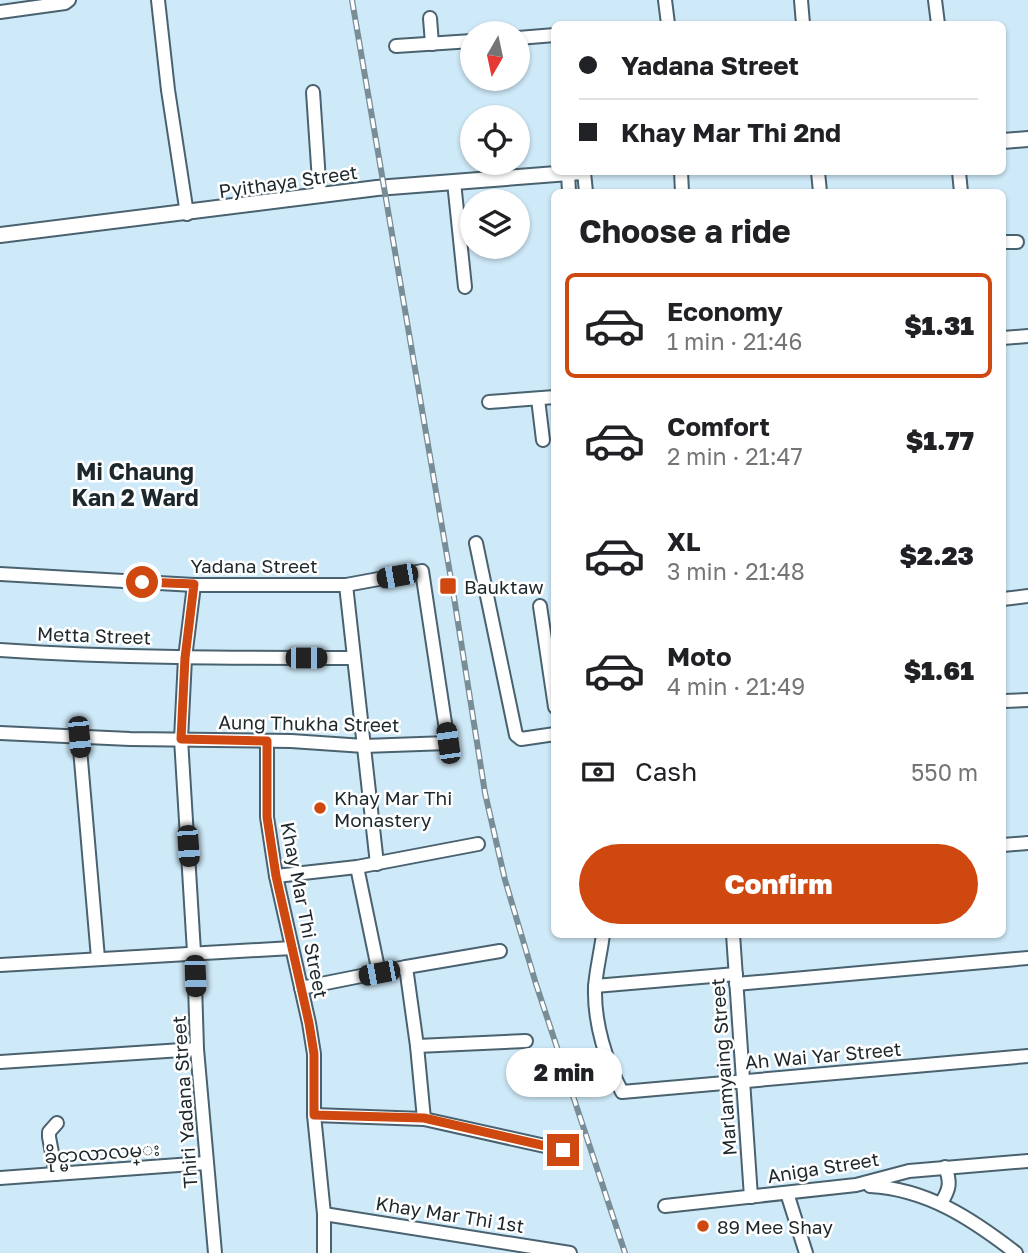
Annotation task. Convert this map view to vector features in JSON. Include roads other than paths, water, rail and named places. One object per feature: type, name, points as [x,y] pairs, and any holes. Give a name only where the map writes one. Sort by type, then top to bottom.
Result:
[{"type":"street","points":[[0,12],[65,4],[69,0]]},
{"type":"street","points":[[158,0],[167,90],[187,214]]},
{"type":"street","points":[[665,0],[668,21]]},
{"type":"street","points":[[801,0],[803,21]]},
{"type":"street","points":[[935,0],[938,21]]},
{"type":"street","points":[[430,18],[432,44]]},
{"type":"street","points":[[530,37],[551,36]]},
{"type":"street","points":[[396,46],[460,42]]},
{"type":"street","points":[[313,92],[320,196]]},
{"type":"street","points":[[1006,141],[1028,139]]},
{"type":"street","name":"Pyithaya Street","points":[[0,235],[320,196],[551,174]]},
{"type":"street","points":[[454,182],[465,287]]},
{"type":"street","points":[[1006,242],[1017,242]]},
{"type":"street","points":[[1006,338],[1028,336]]},
{"type":"street","points":[[489,402],[551,397]]},
{"type":"street","points":[[538,399],[543,440]]},
{"type":"street","points":[[476,543],[516,735],[521,739],[551,735]]},
{"type":"street","name":"Yadana Street","points":[[0,574],[194,584],[346,585],[422,571],[448,743]]},
{"type":"street","name":"Thiri Yadana Street","points":[[194,584],[185,658],[181,739],[197,1049],[215,1253]]},
{"type":"street","points":[[346,585],[377,863]]},
{"type":"street","points":[[1006,599],[1028,596]]},
{"type":"street","points":[[540,606],[551,680]]},
{"type":"street","name":"Metta Street","points":[[0,650],[185,658],[354,658]]},
{"type":"street","points":[[1006,701],[1028,700]]},
{"type":"street","name":"Aung Thukha Street","points":[[0,733],[363,746],[448,743]]},
{"type":"street","points":[[79,737],[97,958]]},
{"type":"street","name":"Khay Mar Thi Street","points":[[267,741],[267,817],[276,876],[314,1054],[314,1115],[324,1214],[324,1253]]},
{"type":"street","points":[[1006,845],[1028,843]]},
{"type":"street","points":[[276,876],[357,867],[478,844]]},
{"type":"street","points":[[357,867],[379,973]]},
{"type":"street","points":[[602,938],[595,986],[736,979],[1028,958]]},
{"type":"street","name":"Marlamyaing Street","points":[[733,938],[751,1197]]},
{"type":"street","points":[[0,965],[292,948]]},
{"type":"street","points":[[301,988],[500,951]]},
{"type":"street","points":[[406,967],[424,1118]]},
{"type":"street","name":"Ah Wai Yar Street","points":[[595,986],[601,1035],[622,1093],[1028,1056]]},
{"type":"street","points":[[417,1046],[526,1041]]},
{"type":"street","points":[[0,1062],[197,1049]]},
{"type":"street","points":[[314,1115],[424,1118],[563,1150]]},
{"type":"street","points":[[55,1174],[49,1132],[57,1123]]},
{"type":"street","name":"Aniga Street","points":[[666,1206],[856,1185],[909,1171],[1028,1161]]},
{"type":"street","name":"ခိုင္မာလာလမ္း","points":[[0,1178],[206,1163]]},
{"type":"street","points":[[941,1203],[950,1185],[945,1167]]},
{"type":"street","points":[[856,1185],[894,1187],[941,1203],[988,1231],[1016,1253]]},
{"type":"street","points":[[787,1193],[806,1253]]},
{"type":"street","name":"Khay Mar Thi 1st","points":[[324,1214],[570,1253]]},
{"type":"railway","points":[[352,0],[485,793],[505,880],[536,984],[625,1253]]},
{"type":"place","name":"Bauktaw","points":[[448,586]]},
{"type":"place","name":"Khay Mar Thi Monastery","points":[[320,808]]},
{"type":"place","name":"89 Mee Shay","points":[[703,1226]]},
{"type":"district","name":"Mi Chaung Kan 2 Ward","points":[[135,484]]}]
